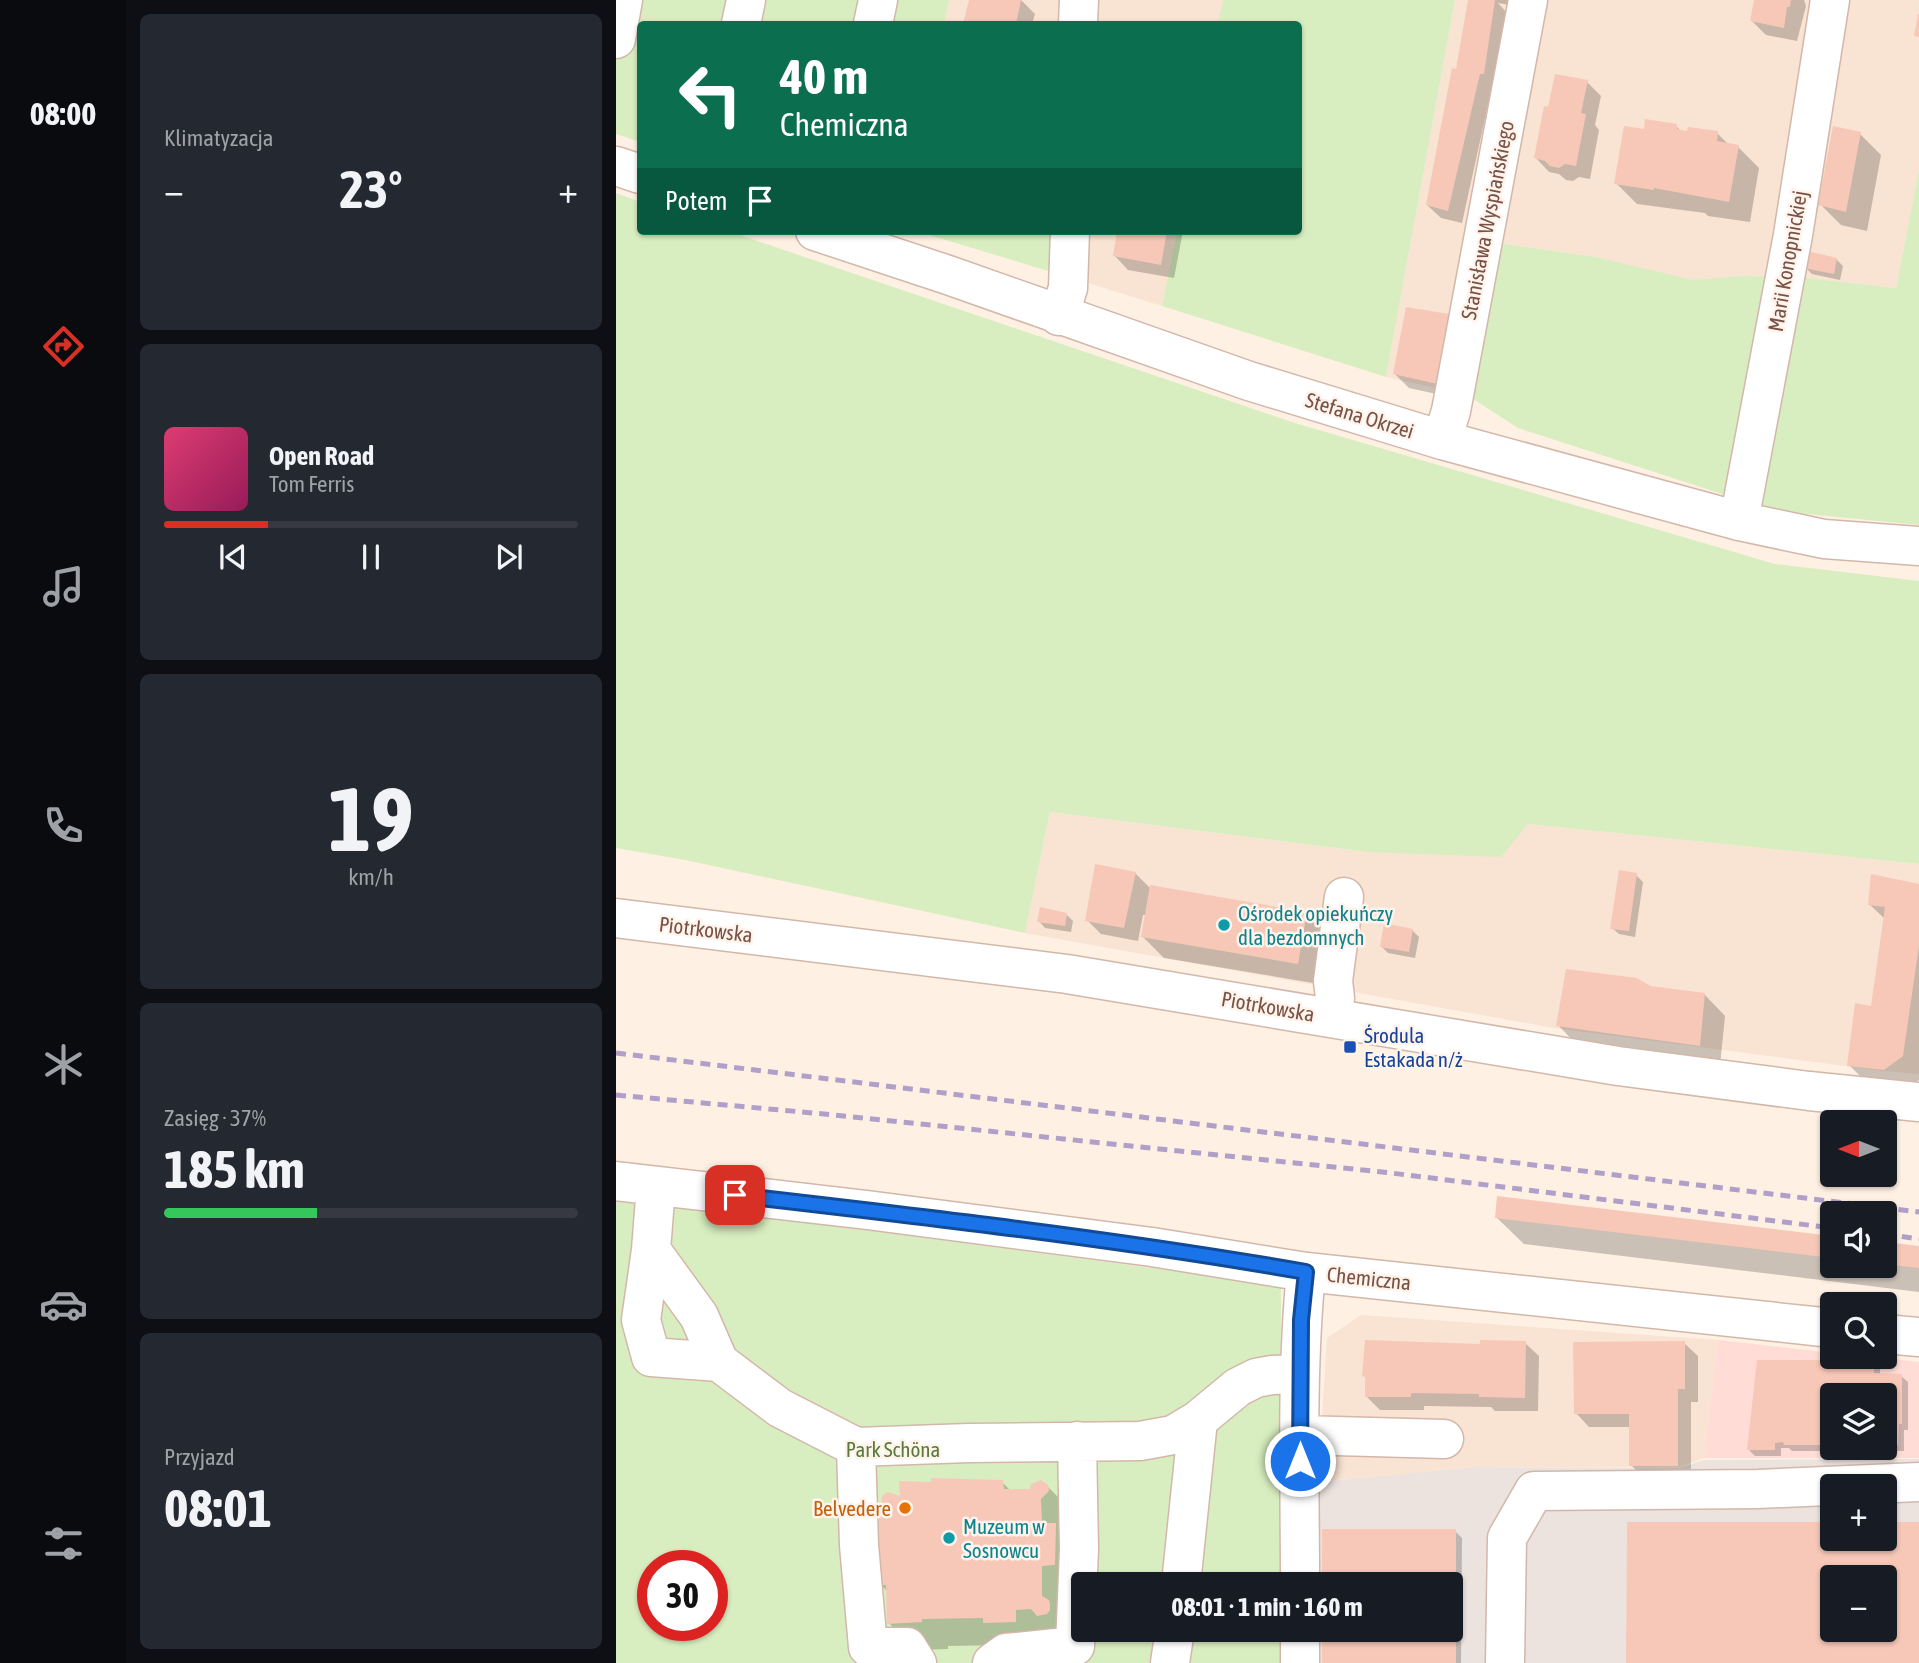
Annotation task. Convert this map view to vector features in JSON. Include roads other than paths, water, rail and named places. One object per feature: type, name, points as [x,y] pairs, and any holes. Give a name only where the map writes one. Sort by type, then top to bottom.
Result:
[{"type":"street","points":[[616,39],[623,0]]},
{"type":"street","points":[[742,21],[746,0]]},
{"type":"street","points":[[874,21],[878,0]]},
{"type":"street","points":[[1079,0],[1079,21]]},
{"type":"street","name":"Stanisława Wyspiańskiego","points":[[1442,440],[1451,411],[1528,0]]},
{"type":"street","name":"Marii Konopnickiej","points":[[1739,521],[1793,235],[1830,0]]},
{"type":"street","points":[[616,166],[637,173]]},
{"type":"street","name":"Stefana Okrzei","points":[[831,235],[1249,381],[1442,440],[1739,521],[1824,538],[1919,546]]},
{"type":"street","points":[[1059,316],[1068,288],[1070,235]]},
{"type":"street","points":[[1332,1017],[1335,998],[1332,981],[1344,897]]},
{"type":"street","name":"Piotrkowska","points":[[616,918],[1067,974],[1618,1066],[1809,1091],[1919,1102]]},
{"type":"street","name":"Chemiczna","points":[[616,1181],[867,1209],[1111,1241],[1306,1272],[1820,1327]]},
{"type":"street","points":[[656,1186],[651,1250],[628,1317],[651,1357],[719,1362]]},
{"type":"street","points":[[651,1250],[699,1316],[719,1362],[780,1408],[856,1447],[1140,1441],[1172,1435],[1198,1420],[1238,1387],[1256,1378],[1300,1374]]},
{"type":"street","points":[[1300,1572],[1301,1320],[1306,1272]]},
{"type":"street","points":[[1897,1335],[1919,1337]]},
{"type":"street","points":[[1182,1572],[1198,1420]]},
{"type":"street","points":[[1300,1435],[1444,1439]]},
{"type":"street","points":[[992,1663],[1006,1653],[1075,1646],[1079,1549],[1077,1441]]},
{"type":"street","points":[[856,1447],[859,1545],[868,1647],[907,1647],[917,1663]]},
{"type":"street","points":[[1505,1663],[1507,1538],[1534,1491],[1758,1489],[1919,1482]]},
{"type":"street","points":[[1170,1663],[1173,1642]]},
{"type":"street","points":[[1300,1642],[1300,1663]]},
{"type":"railway","points":[[616,1053],[1919,1212]]},
{"type":"railway","points":[[616,1095],[1391,1173],[1820,1227]]},
{"type":"railway","points":[[1897,1236],[1919,1239]]},
{"type":"place","name":"Ośrodek opiekuńczy dla bezdomnych","points":[[1224,925]]},
{"type":"place","name":"Środula Estakada n/ż","points":[[1350,1047]]},
{"type":"place","name":"Belvedere","points":[[905,1508]]},
{"type":"place","name":"Muzeum w Sosnowcu","points":[[949,1538]]},
{"type":"park label","name":"Park Schöna","points":[[893,1449]]}]
